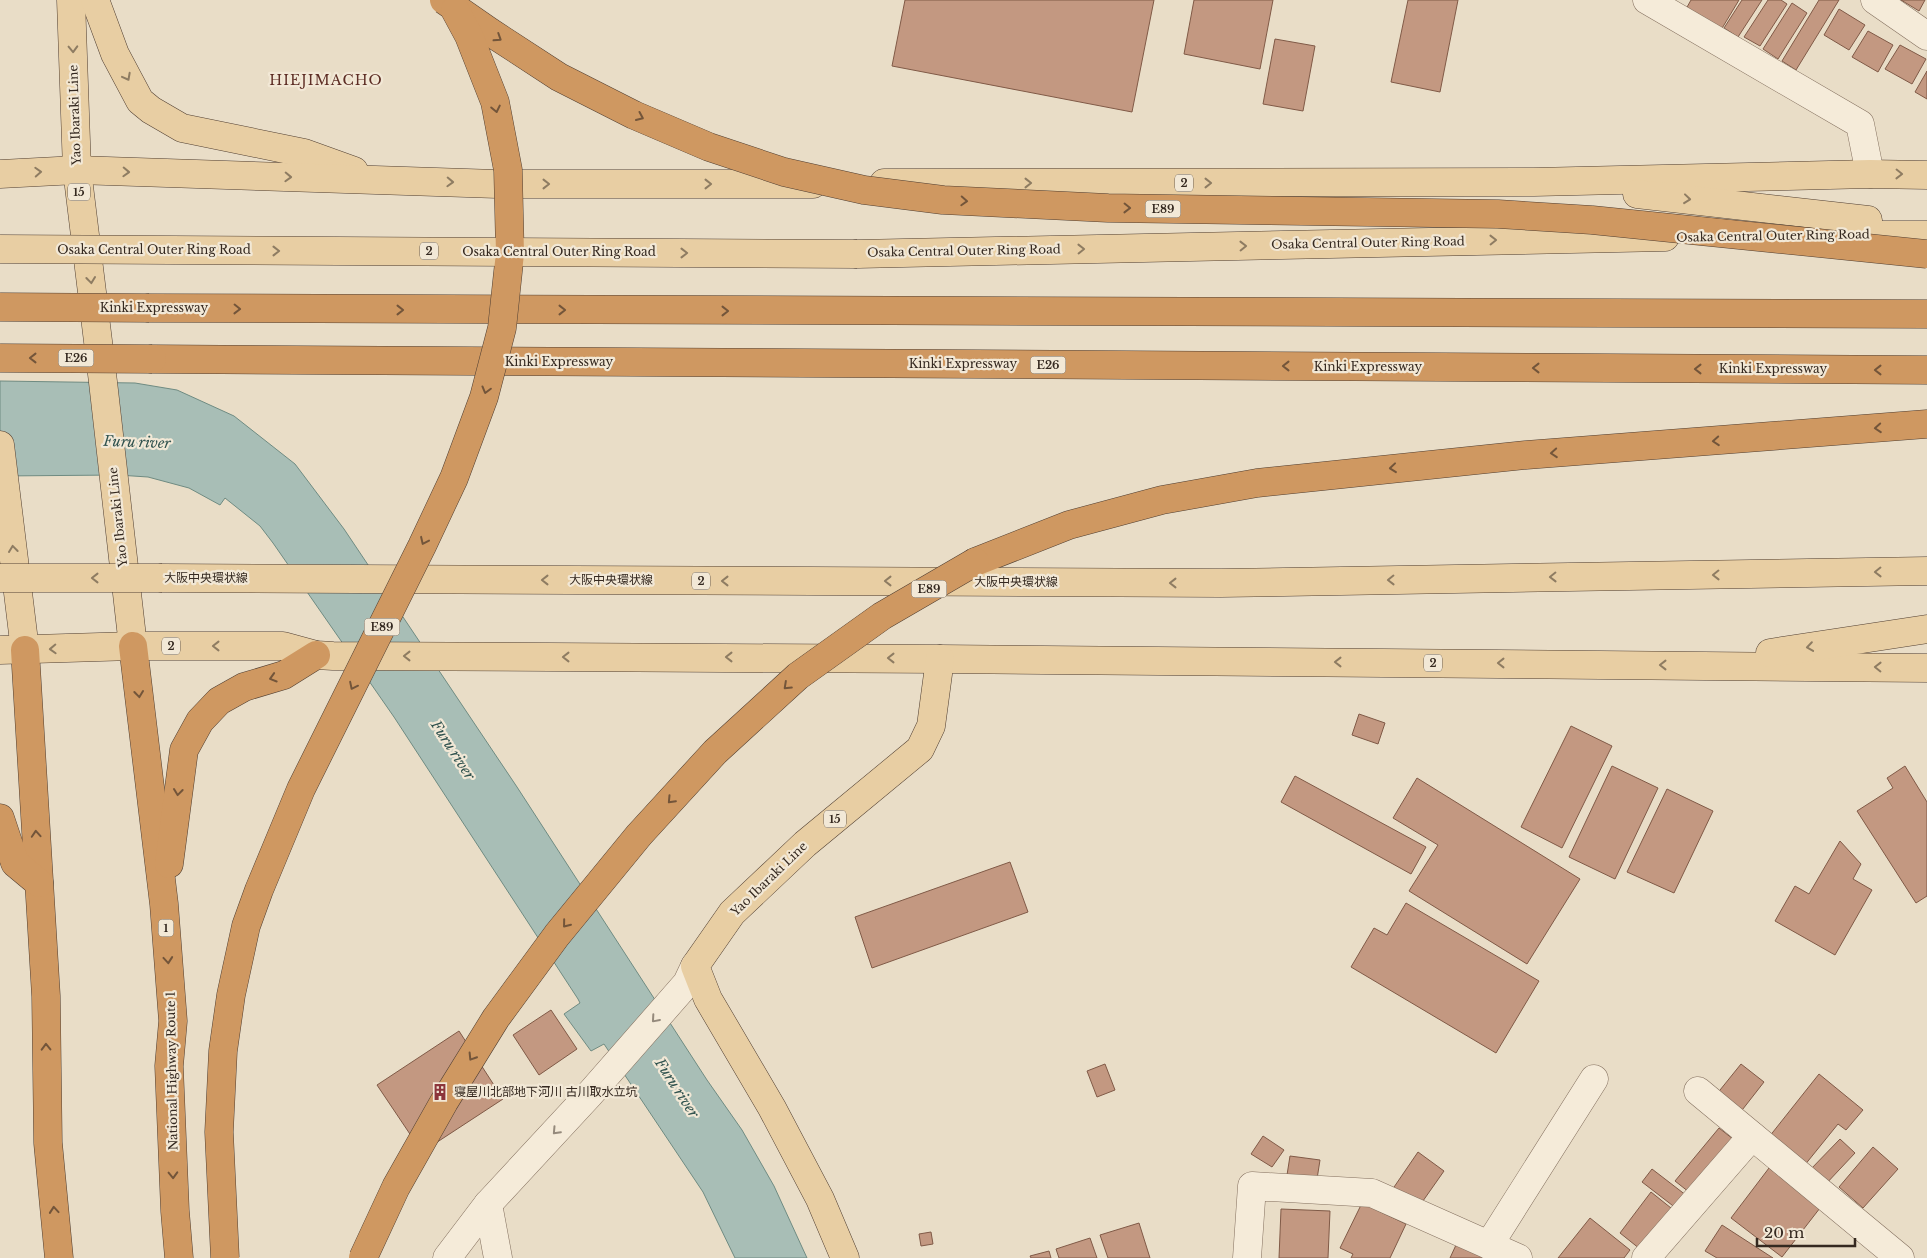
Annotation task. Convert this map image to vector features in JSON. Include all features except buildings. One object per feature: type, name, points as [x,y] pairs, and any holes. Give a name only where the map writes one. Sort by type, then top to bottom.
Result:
[{"type":"highway","name":"E89","points":[[444,0],[559,77],[634,115],[709,147],[784,172],[864,190],[943,200],[1108,208],[1507,214],[1592,220],[1927,254]]},
{"type":"highway","name":"E89","points":[[225,1258],[219,1132],[223,1051],[231,996],[246,926],[301,789],[454,478],[484,397],[502,328],[510,253],[508,170],[495,102],[469,36],[450,0]]},
{"type":"highway","name":"Kinki Expressway","points":[[0,307],[1927,314]]},
{"type":"highway","name":"Kinki Expressway","points":[[0,358],[1927,370]]},
{"type":"highway","name":"E89","points":[[363,1258],[396,1187],[444,1102],[496,1018],[557,935],[639,835],[715,752],[798,676],[882,616],[975,562],[1068,525],[1162,500],[1257,483],[1526,455],[1927,424]]},
{"type":"highway","name":"National Highway Route 1","points":[[133,646],[164,904],[173,1021],[169,1066],[175,1211],[179,1258]]},
{"type":"highway","points":[[12,650],[39,883],[46,996],[48,1143],[59,1258]]},
{"type":"highway","points":[[164,904],[184,750],[200,721],[219,701],[244,687],[284,674],[325,655]]},
{"type":"highway","points":[[0,818],[15,864],[39,883]]},
{"type":"main road","name":"Yao Ibaraki Line","points":[[71,0],[77,170],[104,382],[114,487],[133,646]]},
{"type":"main road","points":[[95,0],[115,54],[140,101],[151,110],[182,128],[304,153],[377,180]]},
{"type":"main road","name":"2","points":[[0,174],[77,170],[497,184],[1534,182],[1870,174],[1927,175]]},
{"type":"main road","points":[[1534,182],[1927,226]]},
{"type":"main road","name":"Osaka Central Outer Ring Road","points":[[0,249],[857,254],[1771,235],[1927,235]]},
{"type":"main road","points":[[0,445],[5,483],[12,650]]},
{"type":"main road","name":"大阪中央環状線","points":[[0,578],[1222,583],[1927,571]]},
{"type":"main road","points":[[1690,665],[1927,629]]},
{"type":"main road","name":"2","points":[[12,650],[133,646],[283,646],[325,655],[940,658],[1927,668]]},
{"type":"main road","name":"Yao Ibaraki Line","points":[[691,974],[732,913],[805,844],[920,749],[931,726],[940,658]]},
{"type":"main road","points":[[691,974],[772,1108],[820,1199],[845,1258]]},
{"type":"street","points":[[1647,0],[1860,124],[1870,174]]},
{"type":"street","points":[[1875,0],[1927,36]]},
{"type":"street","points":[[447,1258],[488,1204],[589,1095],[691,974]]},
{"type":"street","points":[[1247,1258],[1252,1186],[1372,1193],[1507,1254],[1594,1079]]},
{"type":"street","points":[[1698,1092],[1900,1258]]},
{"type":"street","points":[[1646,1258],[1752,1136]]},
{"type":"street","points":[[488,1204],[498,1258]]},
{"type":"water","name":"Furu river","points":[[0,381],[135,383],[177,390],[234,416],[295,464],[344,529],[517,787],[707,1080],[742,1130],[774,1186],[807,1258],[735,1258],[703,1192],[604,1044],[591,1051],[564,1014],[580,1003],[578,999],[394,717],[260,526],[225,498],[220,505],[189,488],[148,477],[118,475],[0,476]]},
{"type":"place","name":"寝屋川北部地下河川 古川取水立坑","points":[[440,1092]]},
{"type":"district","name":"HIEJIMACHO","points":[[326,80]]}]
